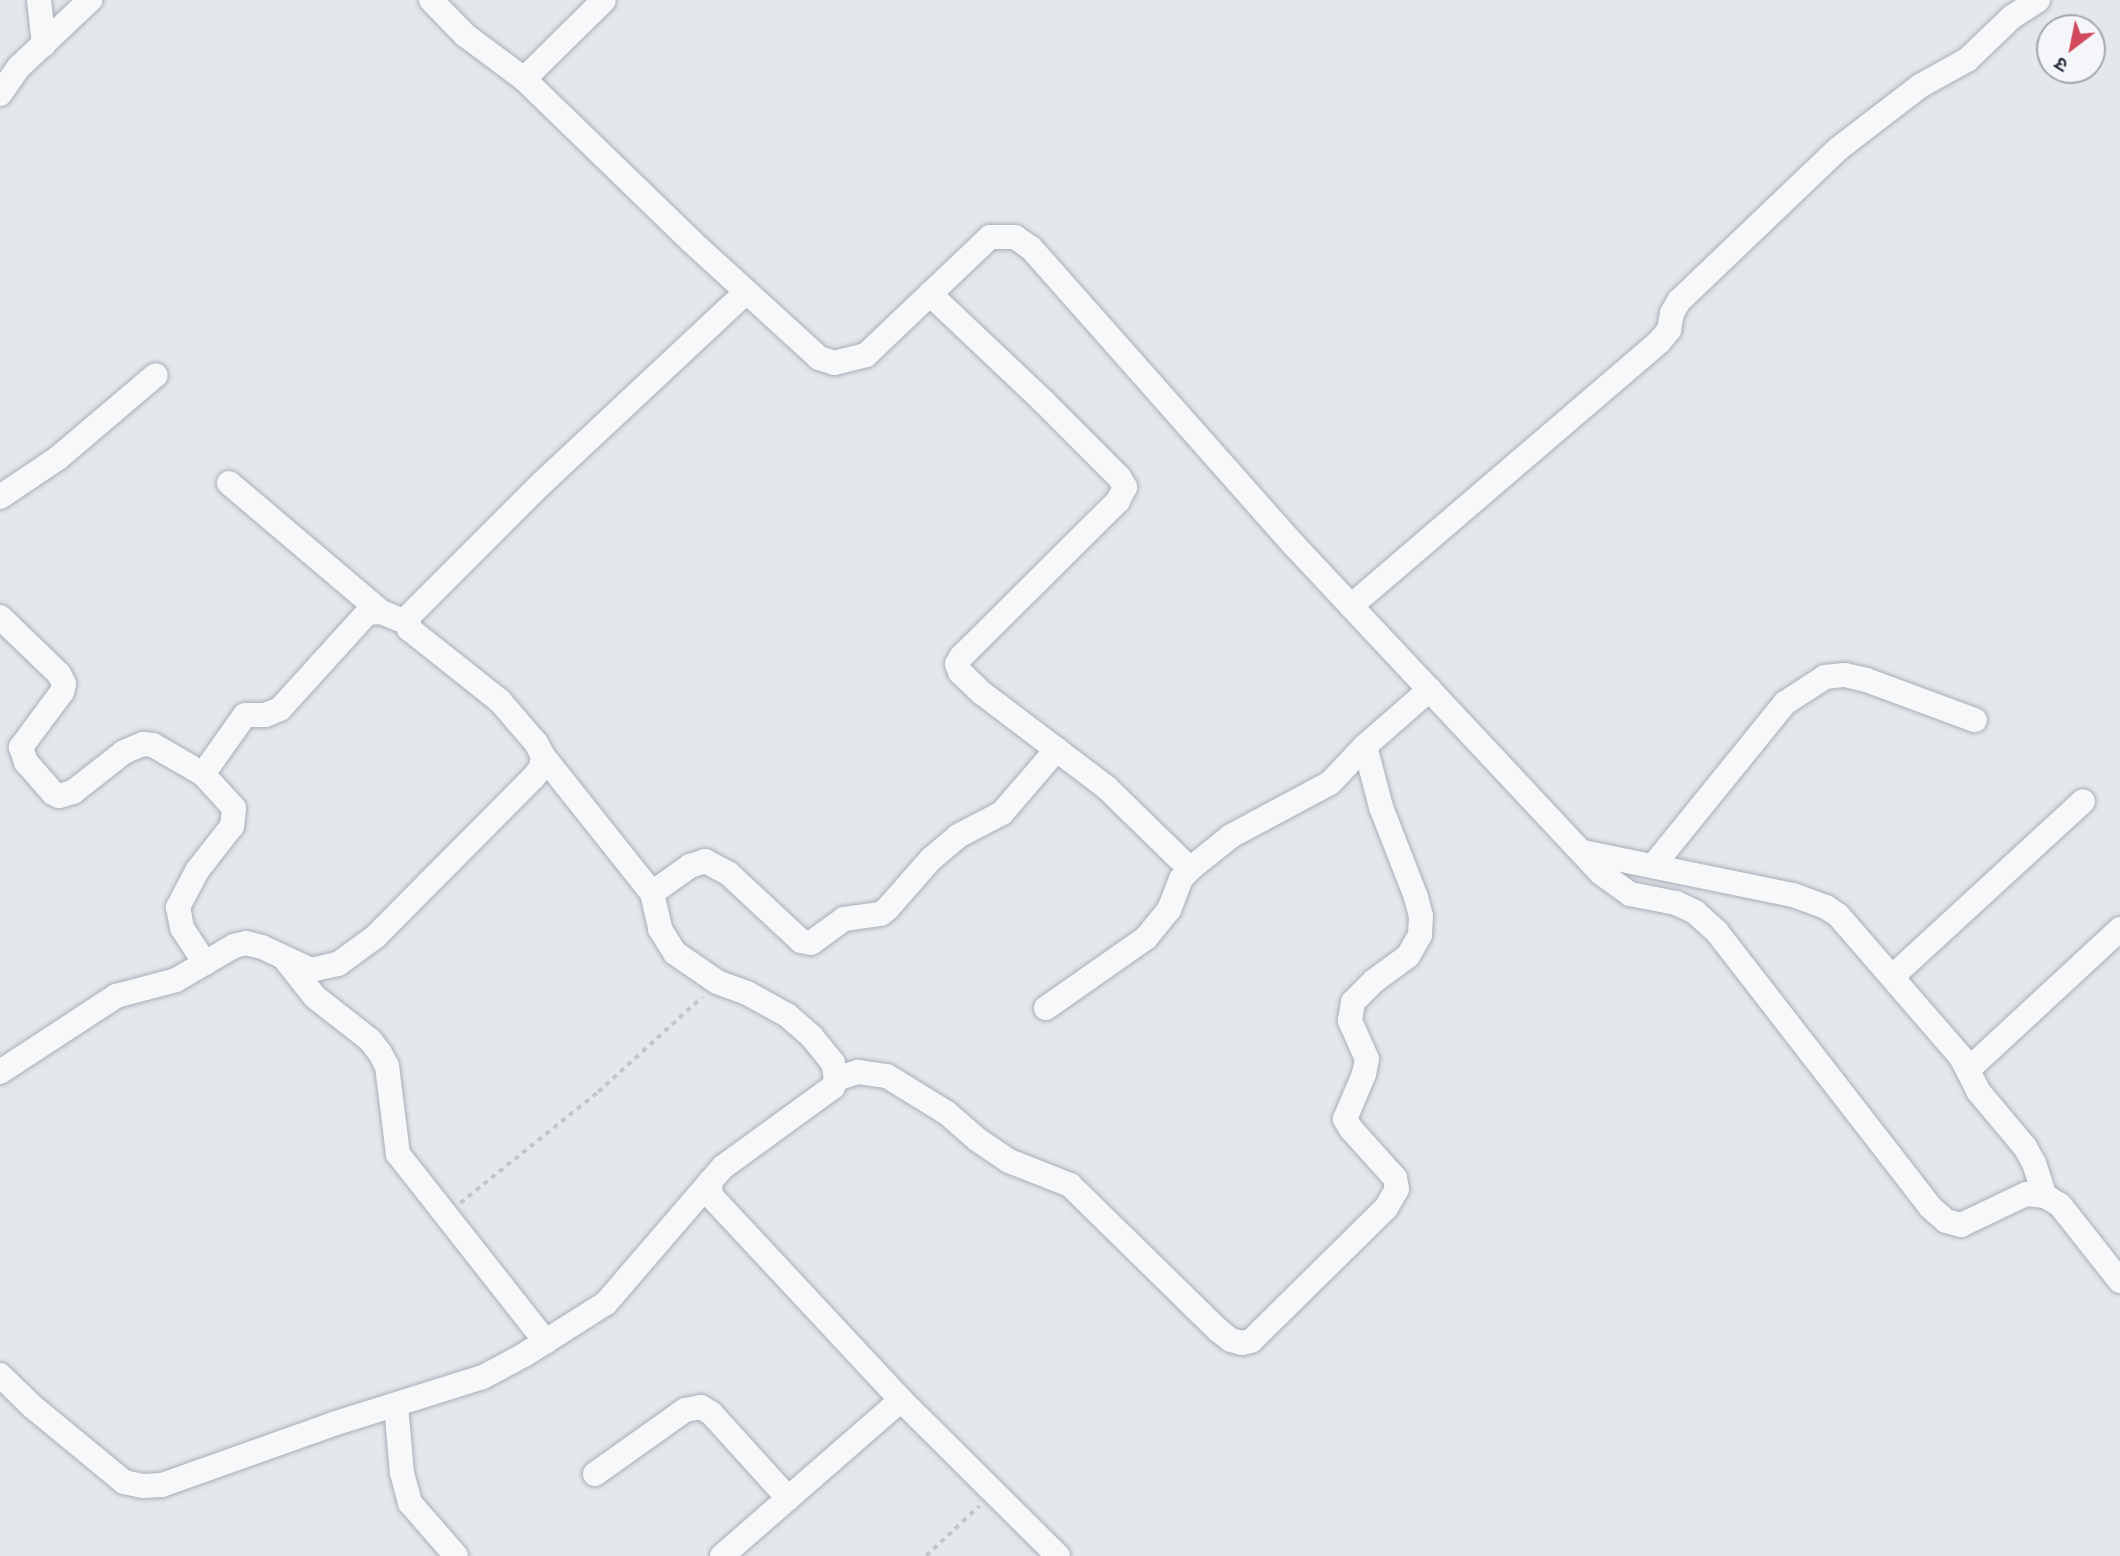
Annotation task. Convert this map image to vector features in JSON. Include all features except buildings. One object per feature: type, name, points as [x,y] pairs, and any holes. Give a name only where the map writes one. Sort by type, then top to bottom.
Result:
[{"type":"street","points":[[39,0],[44,45]]},
{"type":"street","points":[[0,94],[19,67],[90,0]]},
{"type":"street","points":[[431,0],[465,35],[524,79],[807,349],[834,362],[866,355],[990,237],[1015,237],[1031,248],[1351,606],[1601,873],[1630,894],[1676,903],[1695,912],[1717,932],[1930,1207],[1946,1221],[1961,1225],[2026,1195],[2045,1196],[2060,1205],[2120,1281]]},
{"type":"street","points":[[524,79],[604,0]]},
{"type":"street","points":[[1351,606],[1659,342],[1669,330],[1672,313],[1679,301],[1838,149],[1920,86],[1967,60],[2012,17],[2039,0]]},
{"type":"street","points":[[408,623],[417,607],[542,483],[746,292]]},
{"type":"street","points":[[930,294],[1119,477],[1125,487],[1118,501],[969,648],[957,664],[960,671],[982,693],[1107,788],[1190,869]]},
{"type":"street","points":[[0,496],[58,458],[156,375]]},
{"type":"street","points":[[229,483],[381,612],[408,623],[419,638],[500,701],[652,893],[660,929],[668,945],[718,982],[747,993],[786,1015],[823,1049],[833,1063],[836,1079]]},
{"type":"street","points":[[204,774],[245,715],[265,715],[280,709],[367,613],[381,612]]},
{"type":"street","points":[[0,617],[60,674],[64,684],[62,692],[21,747],[26,762],[53,793],[59,796],[73,792],[124,752],[144,744],[153,745],[204,774],[234,808],[235,818],[197,871],[178,907],[182,928],[205,962]]},
{"type":"street","points":[[1653,866],[1785,703],[1825,677],[1845,675],[1866,680],[1975,720]]},
{"type":"street","points":[[1046,1008],[1146,938],[1169,911],[1181,878],[1190,869],[1231,836],[1330,783],[1365,746],[1430,689]]},
{"type":"street","points":[[0,1375],[109,1472],[124,1482],[143,1486],[162,1485],[483,1377],[546,1342],[606,1303],[723,1167],[827,1093],[836,1079],[858,1072],[873,1072],[895,1079],[947,1113],[978,1140],[1009,1161],[1070,1185],[1218,1330],[1231,1340],[1242,1343],[1251,1340],[1386,1208],[1397,1189],[1395,1178],[1345,1119],[1364,1074],[1367,1059],[1350,1021],[1353,1002],[1374,981],[1408,956],[1420,935],[1421,916],[1416,897],[1381,807],[1365,746]]},
{"type":"street","points":[[652,893],[690,866],[705,861],[729,874],[801,942],[811,943],[844,919],[881,914],[931,859],[958,836],[1002,813],[1058,749]]},
{"type":"street","points":[[0,1072],[116,996],[176,980],[234,946],[246,943],[311,970],[325,969],[356,953],[396,917],[443,865],[533,778],[541,768],[543,756]]},
{"type":"street","points":[[1893,976],[2083,801]]},
{"type":"street","points":[[1583,852],[1793,895],[1826,907],[1848,924],[1969,1069],[1978,1091],[2025,1147],[2034,1163],[2045,1196]]},
{"type":"street","points":[[1969,1069],[2120,929]]},
{"type":"street","points":[[285,960],[315,997],[370,1040],[380,1053],[387,1066],[398,1154],[546,1342]]},
{"type":"street","points":[[710,1182],[711,1196],[901,1400],[1058,1556]]},
{"type":"street","points":[[722,1556],[901,1400]]},
{"type":"street","points":[[396,1405],[402,1473],[410,1503],[456,1556]]},
{"type":"street","points":[[595,1474],[685,1410],[701,1406],[711,1413],[788,1498]]},
{"type":"path","points":[[445,1215],[598,1091],[718,982]]},
{"type":"path","points":[[926,1556],[993,1492]]}]
